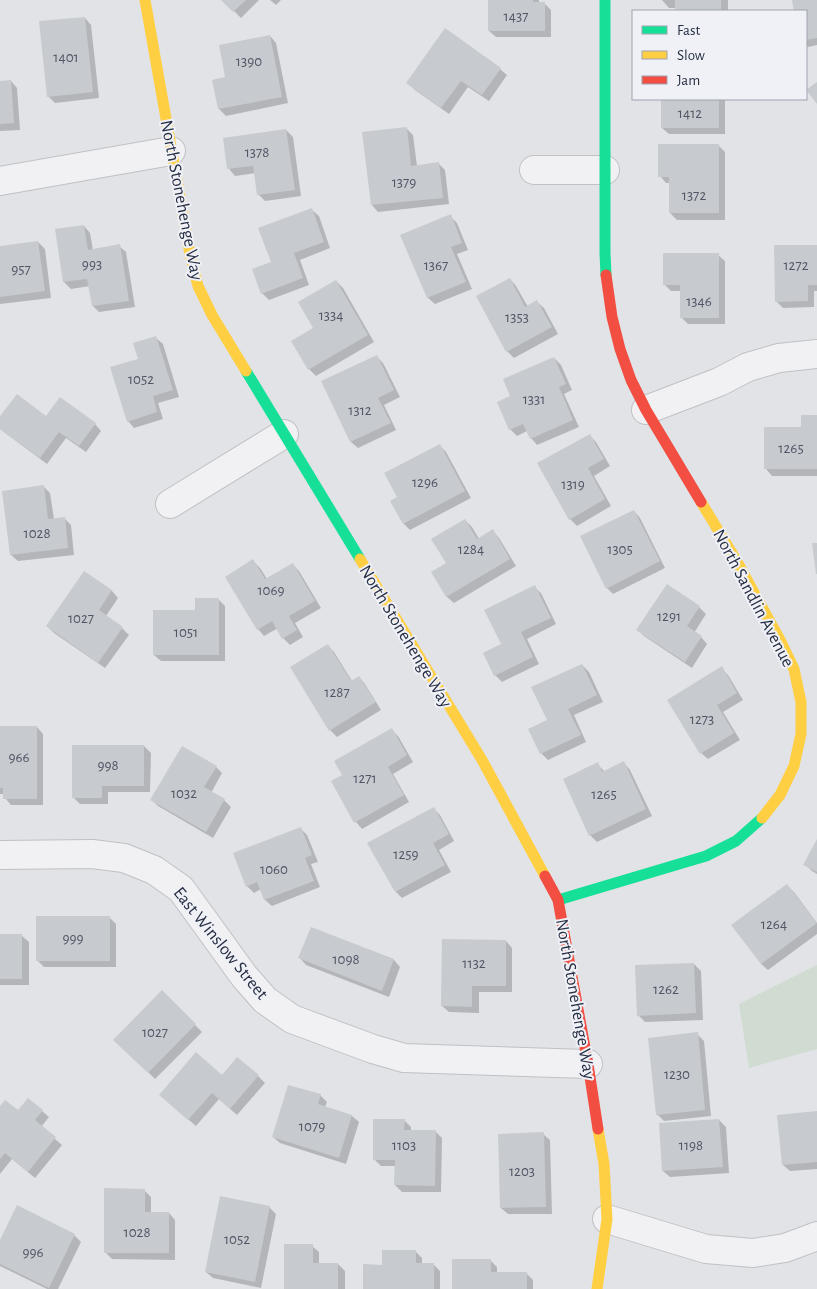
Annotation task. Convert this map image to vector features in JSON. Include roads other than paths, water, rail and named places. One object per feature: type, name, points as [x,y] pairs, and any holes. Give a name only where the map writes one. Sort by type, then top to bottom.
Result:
[{"type":"street","name":"North Stonehenge Way","points":[[145,0],[190,254],[198,286],[212,315],[482,760],[558,900],[604,1164],[606,1219],[597,1289]]},
{"type":"street","name":"North Sandlin Avenue","points":[[558,900],[706,856],[736,841],[760,820],[780,795],[794,766],[801,734],[801,702],[794,669],[735,558],[646,410],[631,380],[620,349],[607,286],[605,253],[605,0]]},
{"type":"street","points":[[0,181],[171,151]]},
{"type":"street","points":[[534,170],[605,170]]},
{"type":"street","points":[[646,410],[719,382],[748,367],[778,358],[817,354]]},
{"type":"street","points":[[170,504],[284,434]]},
{"type":"street","name":"East Winslow Street","points":[[0,855],[92,854],[124,858],[154,870],[181,889],[244,976],[265,1000],[292,1019],[373,1049],[404,1058],[588,1064]]},
{"type":"street","points":[[606,1219],[706,1249],[753,1253],[785,1248],[817,1236]]}]
